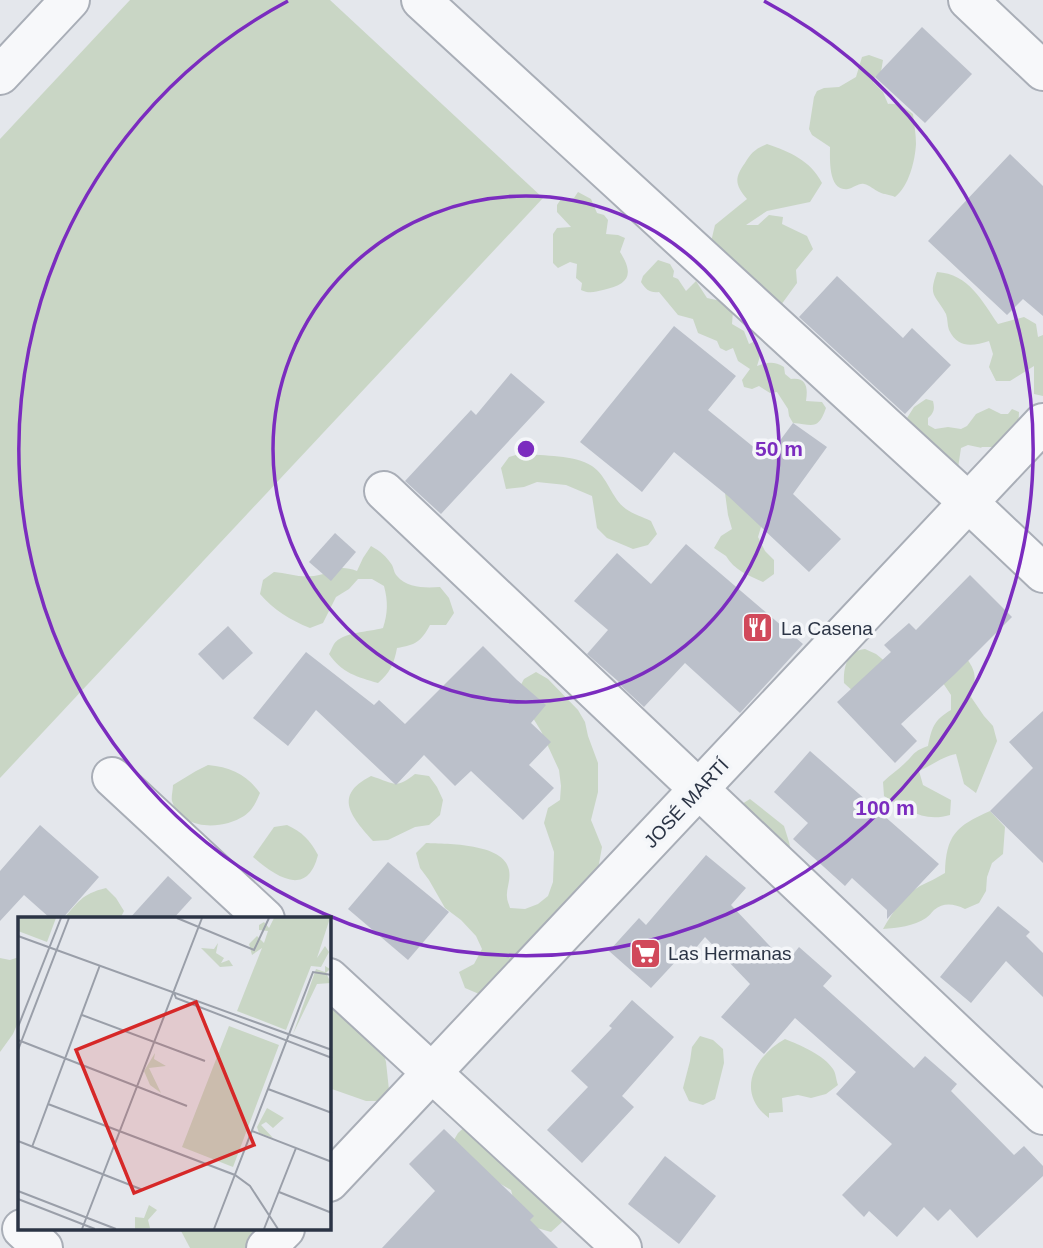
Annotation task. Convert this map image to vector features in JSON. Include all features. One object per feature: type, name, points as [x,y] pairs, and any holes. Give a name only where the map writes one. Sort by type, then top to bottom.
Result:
[{"type":"street","points":[[0,75],[70,0]]},
{"type":"street","points":[[421,0],[1043,573]]},
{"type":"street","points":[[968,0],[1043,71]]},
{"type":"street","name":"JOSÉ MARTÍ","points":[[331,1180],[1043,422]]},
{"type":"street","points":[[384,491],[1043,1115]]},
{"type":"street","points":[[112,777],[263,917]]},
{"type":"street","points":[[331,980],[622,1248]]},
{"type":"street","points":[[0,1208],[18,1224]]},
{"type":"street","points":[[24,1230],[43,1248]]},
{"type":"street","points":[[266,1248],[284,1230]]},
{"type":"green space","points":[[130,0],[330,0],[543,198],[0,778],[0,139]]},
{"type":"green space","points":[[869,55],[883,60],[881,72],[873,82],[883,92],[888,104],[898,105],[913,114],[916,140],[914,158],[908,180],[895,197],[864,184],[841,189],[832,174],[830,147],[812,135],[809,129],[817,91],[839,87],[856,77],[862,57]]},
{"type":"green space","points":[[767,144],[805,163],[822,183],[810,202],[767,211],[746,225],[758,225],[769,215],[783,217],[782,224],[807,236],[813,249],[796,270],[797,283],[781,305],[705,267],[715,225],[747,199],[738,185],[739,173],[751,154]]},
{"type":"green space","points":[[578,192],[591,199],[597,213],[608,220],[606,234],[625,238],[620,252],[628,273],[623,282],[612,288],[592,292],[581,290],[582,283],[576,278],[577,264],[570,262],[558,268],[553,263],[553,234],[557,228],[571,227],[557,212],[557,205],[561,199],[567,201],[574,198]]},
{"type":"green space","points":[[658,260],[670,264],[674,271],[673,277],[678,279],[686,291],[696,281],[707,298],[721,301],[733,311],[732,324],[744,331],[749,344],[755,341],[761,353],[757,366],[777,364],[784,367],[785,374],[791,379],[805,384],[806,401],[822,402],[826,408],[818,423],[793,423],[777,392],[770,393],[759,386],[752,389],[744,387],[742,380],[750,369],[738,361],[733,348],[726,351],[720,348],[717,341],[698,333],[693,319],[678,315],[659,292],[645,287],[641,282],[643,276]]},
{"type":"green space","points":[[937,272],[966,283],[998,324],[1024,317],[1036,324],[1038,337],[1043,335],[1043,396],[1034,394],[1034,366],[1010,381],[996,381],[989,367],[993,354],[989,341],[966,344],[953,336],[948,328],[946,314],[933,291]]},
{"type":"green space","points":[[926,399],[933,401],[934,411],[928,418],[928,425],[935,429],[961,429],[967,426],[976,414],[989,408],[1001,414],[1008,414],[1012,409],[1019,412],[1018,432],[1002,447],[982,448],[968,445],[961,448],[958,468],[913,431],[907,418],[914,407]]},
{"type":"green space","points":[[523,453],[568,458],[592,466],[621,504],[629,511],[651,521],[657,534],[648,545],[633,549],[607,538],[597,528],[592,496],[566,485],[537,482],[506,489],[501,468],[509,457]]},
{"type":"green space","points":[[725,493],[762,514],[758,537],[765,551],[774,560],[774,574],[763,582],[737,569],[726,556],[714,548],[721,536],[732,529]]},
{"type":"green space","points":[[371,546],[385,556],[396,575],[406,583],[422,587],[440,587],[449,598],[454,613],[446,625],[430,625],[417,642],[397,648],[391,668],[378,683],[345,670],[329,654],[334,644],[343,637],[383,628],[387,607],[384,586],[372,579],[358,579],[336,597],[323,623],[310,628],[283,614],[260,594],[263,580],[274,572],[309,576],[343,568],[357,571]]},
{"type":"green space","points":[[865,649],[887,663],[856,694],[844,683],[844,672],[850,656]]},
{"type":"green space","points":[[967,659],[975,677],[971,697],[993,726],[997,741],[976,793],[964,784],[956,754],[919,771],[923,785],[951,800],[950,815],[923,816],[884,796],[883,782],[917,751],[928,746],[935,725],[951,710],[951,695],[943,683]]},
{"type":"green space","points":[[536,672],[548,679],[578,710],[585,722],[598,763],[598,792],[591,820],[602,847],[597,875],[494,991],[479,994],[465,988],[459,972],[474,964],[482,949],[476,936],[445,908],[420,868],[416,853],[426,843],[486,850],[505,861],[509,870],[507,900],[510,908],[525,909],[548,896],[553,882],[554,852],[544,823],[548,808],[560,800],[559,770],[541,731],[517,692],[524,679]]},
{"type":"green space","points":[[208,765],[238,773],[250,781],[260,793],[247,814],[225,824],[204,825],[193,823],[177,811],[172,801],[173,785]]},
{"type":"green space","points":[[415,774],[429,776],[437,787],[443,800],[440,815],[429,825],[415,827],[388,840],[373,841],[353,815],[349,799],[352,791],[371,776],[398,784]]},
{"type":"green space","points":[[750,799],[784,826],[795,869],[737,807]]},
{"type":"green space","points":[[990,811],[1005,827],[1003,854],[992,863],[986,891],[979,903],[965,909],[945,905],[916,923],[883,929],[908,895],[945,873],[948,849],[955,833]]},
{"type":"green space","points":[[287,825],[305,837],[318,855],[313,868],[299,880],[290,880],[271,871],[253,857],[274,827]]},
{"type":"green space","points":[[106,888],[116,898],[124,911],[121,917],[65,917],[77,903]]},
{"type":"green space","points":[[18,957],[18,1022],[0,1052],[0,958],[10,960]]},
{"type":"green space","points":[[331,1001],[382,1048],[389,1090],[381,1101],[366,1101],[331,1089]]},
{"type":"green space","points":[[700,1036],[713,1040],[723,1049],[724,1063],[715,1099],[703,1105],[689,1101],[683,1088],[692,1047]]},
{"type":"green space","points":[[785,1039],[824,1059],[834,1071],[838,1085],[826,1094],[811,1098],[798,1095],[782,1098],[783,1112],[769,1113],[769,1118],[753,1098],[753,1076],[765,1055]]},
{"type":"green space","points":[[469,1123],[558,1207],[562,1222],[551,1232],[537,1228],[516,1209],[511,1190],[451,1145],[458,1133]]},
{"type":"green space","points":[[181,1230],[263,1230],[255,1248],[190,1248]]},
{"type":"building","points":[[922,27],[972,74],[925,123],[875,77]]},
{"type":"building","points":[[1010,154],[1043,186],[1043,316],[1023,299],[1007,315],[928,241]]},
{"type":"building","points":[[837,276],[903,338],[912,328],[951,365],[905,414],[799,317]]},
{"type":"building","points":[[674,326],[736,376],[708,410],[767,458],[793,423],[827,447],[793,494],[841,539],[809,572],[728,496],[674,452],[642,492],[580,442]]},
{"type":"building","points":[[511,373],[545,402],[441,514],[405,481],[471,410],[476,415]]},
{"type":"building","points":[[335,533],[356,552],[331,581],[309,562]]},
{"type":"building","points":[[686,544],[803,644],[740,713],[685,663],[644,707],[587,654],[608,630],[574,601],[617,553],[651,584]]},
{"type":"building","points":[[970,575],[1012,617],[901,724],[917,741],[895,763],[837,702],[891,652],[884,645],[909,623],[916,630]]},
{"type":"building","points":[[228,626],[253,653],[223,680],[198,654]]},
{"type":"building","points":[[483,646],[546,705],[531,723],[551,742],[529,765],[554,788],[523,820],[471,771],[455,786],[424,755],[396,785],[316,710],[288,746],[253,718],[306,652],[374,705],[379,700],[405,724]]},
{"type":"building","points":[[1043,711],[1043,863],[990,811],[1033,768],[1009,742]]},
{"type":"building","points":[[810,751],[939,864],[887,919],[887,910],[852,878],[845,886],[793,839],[808,823],[774,792]]},
{"type":"building","points":[[40,825],[99,877],[64,917],[49,917],[24,895],[0,921],[0,871]]},
{"type":"building","points":[[706,855],[746,888],[731,905],[786,963],[799,947],[832,976],[823,986],[914,1068],[925,1056],[957,1084],[951,1091],[1014,1155],[1024,1146],[1043,1166],[1043,1176],[977,1238],[950,1209],[938,1221],[924,1207],[897,1237],[869,1211],[864,1217],[842,1195],[892,1144],[836,1094],[856,1072],[795,1018],[764,1054],[721,1017],[750,984],[705,937],[695,949],[691,945],[651,988],[609,951],[639,918],[646,925]]},
{"type":"building","points":[[388,862],[449,912],[408,960],[348,909]]},
{"type":"building","points":[[168,876],[192,898],[175,917],[131,917]]},
{"type":"building","points":[[998,906],[1030,932],[1026,936],[1043,953],[1043,997],[1006,961],[971,1003],[940,977]]},
{"type":"building","points":[[632,1000],[674,1037],[622,1096],[634,1107],[582,1163],[547,1130],[588,1087],[571,1071],[612,1028],[609,1026]]},
{"type":"building","points":[[444,1129],[534,1216],[530,1220],[558,1248],[382,1248],[435,1191],[409,1164]]},
{"type":"building","points":[[665,1156],[716,1196],[679,1244],[628,1204]]},
{"type":"place","name":"La Casena","points":[[758,628]]},
{"type":"place","name":"Las Hermanas","points":[[645,953]]}]
